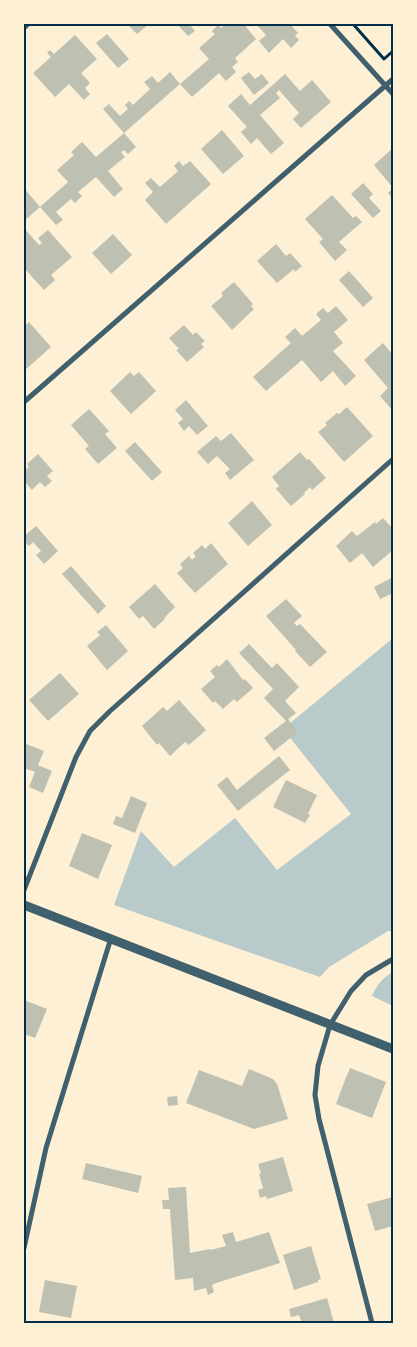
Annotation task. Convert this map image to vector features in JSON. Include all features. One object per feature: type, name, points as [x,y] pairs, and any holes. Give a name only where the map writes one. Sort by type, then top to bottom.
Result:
[{"type":"street","points":[[24,28],[28,24]]},
{"type":"street","points":[[330,24],[393,94]]},
{"type":"street","points":[[24,402],[393,78]]},
{"type":"street","points":[[24,890],[76,757],[90,731],[393,460]]},
{"type":"street","points":[[24,905],[393,1049]]},
{"type":"street","points":[[24,1248],[46,1148],[111,938]]},
{"type":"street","points":[[372,1323],[319,1119],[315,1094],[318,1066],[330,1024],[351,991],[366,975],[393,959]]},
{"type":"path","points":[[353,24],[384,59],[393,51]]},
{"type":"shaded area","points":[[393,638],[393,931],[388,931],[329,967],[320,977],[114,905],[141,831],[174,867],[235,818],[277,870],[351,814],[283,729]]},
{"type":"shaded area","points":[[393,972],[393,1006],[372,996],[380,982]]},
{"type":"building","points":[[127,24],[149,24],[137,34]]},
{"type":"building","points":[[177,24],[189,24],[195,31],[188,36]]},
{"type":"building","points":[[227,24],[249,24],[246,27],[256,39],[235,58],[238,62],[232,67],[236,72],[226,81],[219,73],[192,97],[180,84],[209,59],[199,48],[215,34],[212,31],[218,25],[221,28]]},
{"type":"building","points":[[256,24],[290,24],[298,33],[295,36],[299,40],[291,48],[283,39],[269,53],[259,41],[266,35]]},
{"type":"building","points":[[107,34],[129,59],[118,68],[96,43]]},
{"type":"building","points":[[75,35],[97,59],[81,73],[90,83],[85,88],[90,94],[84,100],[69,84],[55,97],[33,73],[51,57],[47,53],[50,50],[54,54]]},
{"type":"building","points":[[170,72],[180,84],[124,133],[103,109],[109,104],[120,116],[128,109],[125,105],[129,101],[133,105],[150,89],[144,82],[152,76],[158,83]]},
{"type":"building","points":[[249,72],[255,79],[262,74],[269,83],[254,95],[241,78]]},
{"type":"building","points":[[285,74],[300,91],[312,80],[331,102],[301,128],[293,119],[299,113],[279,90],[276,93],[280,98],[260,115],[284,143],[271,154],[257,138],[251,144],[241,132],[247,127],[228,106],[241,94],[250,105]]},
{"type":"building","points":[[222,130],[244,156],[223,174],[201,149]]},
{"type":"building","points":[[124,133],[136,147],[128,154],[124,150],[121,152],[125,157],[108,171],[123,189],[114,197],[96,177],[78,192],[82,196],[75,203],[71,199],[56,212],[63,220],[56,225],[40,207],[68,182],[57,170],[74,155],[71,152],[82,142],[96,157]]},
{"type":"building","points":[[393,148],[393,188],[374,165]]},
{"type":"building","points":[[179,161],[183,166],[190,161],[211,184],[166,224],[145,200],[153,192],[145,183],[151,178],[160,187],[178,171],[174,166]]},
{"type":"building","points":[[363,183],[373,194],[369,198],[381,211],[373,218],[351,194]]},
{"type":"building","points":[[24,188],[40,207],[24,221]]},
{"type":"building","points":[[393,188],[393,199],[388,193]]},
{"type":"building","points":[[332,195],[353,218],[356,216],[362,222],[339,242],[347,250],[335,261],[319,242],[323,239],[305,219]]},
{"type":"building","points":[[24,228],[39,245],[42,243],[38,238],[48,230],[72,257],[51,275],[55,280],[44,290],[24,268]]},
{"type":"building","points":[[113,234],[132,255],[111,274],[92,253]]},
{"type":"building","points":[[276,244],[286,256],[290,253],[302,266],[295,272],[294,269],[277,283],[257,261]]},
{"type":"building","points":[[349,271],[373,298],[363,307],[339,280]]},
{"type":"building","points":[[234,282],[253,304],[251,306],[254,309],[232,330],[211,306],[223,296],[221,293]]},
{"type":"building","points":[[336,306],[348,320],[334,332],[343,343],[333,351],[356,376],[345,386],[333,371],[321,382],[302,360],[266,391],[253,377],[291,343],[285,337],[295,328],[302,336],[321,320],[316,314],[323,308],[328,313]]},
{"type":"building","points":[[29,322],[51,347],[24,371],[24,327]]},
{"type":"building","points":[[184,325],[193,335],[196,332],[205,341],[201,344],[204,347],[187,362],[176,350],[179,349],[169,338]]},
{"type":"building","points":[[383,343],[393,355],[393,411],[380,396],[388,388],[364,360]]},
{"type":"building","points":[[130,372],[134,376],[139,372],[156,391],[131,414],[110,391]]},
{"type":"building","points":[[186,400],[208,426],[197,435],[189,426],[184,431],[178,423],[183,419],[175,410]]},
{"type":"building","points":[[347,407],[373,436],[344,462],[318,432],[327,425],[325,423]]},
{"type":"building","points":[[89,409],[109,431],[105,434],[117,448],[98,464],[85,449],[89,446],[71,425]]},
{"type":"building","points":[[231,433],[254,460],[230,480],[225,473],[230,469],[217,456],[208,464],[197,452],[216,436],[221,441]]},
{"type":"building","points":[[135,442],[162,472],[152,481],[125,451]]},
{"type":"building","points":[[300,452],[326,478],[312,490],[310,487],[291,506],[276,489],[279,486],[272,477]]},
{"type":"building","points":[[38,454],[53,471],[47,476],[52,481],[45,487],[40,482],[32,490],[24,481],[24,471],[29,467],[27,464]]},
{"type":"building","points":[[252,501],[272,525],[248,546],[228,523]]},
{"type":"building","points":[[383,518],[393,529],[393,550],[373,567],[362,553],[350,563],[336,546],[352,531],[357,536]]},
{"type":"building","points":[[36,526],[58,551],[44,564],[36,555],[41,551],[33,542],[29,546],[24,541],[24,536]]},
{"type":"building","points":[[211,543],[228,564],[195,593],[177,573],[183,568],[180,564],[189,556],[192,560],[196,556],[193,553],[202,545],[205,549]]},
{"type":"building","points":[[71,566],[106,606],[98,614],[62,574]]},
{"type":"building","points":[[393,577],[393,593],[380,599],[374,587]]},
{"type":"building","points":[[155,584],[175,607],[154,629],[143,616],[139,619],[129,607]]},
{"type":"building","points":[[286,599],[302,616],[294,623],[297,626],[300,624],[327,652],[310,667],[266,616]]},
{"type":"building","points":[[106,625],[128,651],[107,670],[87,646],[100,635],[97,632]]},
{"type":"building","points":[[249,644],[272,668],[277,663],[299,687],[285,701],[296,713],[288,719],[298,732],[274,751],[264,738],[286,721],[264,698],[273,689],[239,653]]},
{"type":"building","points":[[227,659],[243,680],[245,679],[253,688],[237,702],[234,699],[223,709],[215,701],[213,703],[201,689],[215,677],[210,671],[217,665],[219,667]]},
{"type":"building","points":[[60,673],[79,694],[48,721],[29,700]]},
{"type":"building","points":[[179,700],[206,730],[189,745],[185,742],[170,756],[159,743],[157,745],[142,726],[163,707],[167,711]]},
{"type":"building","points":[[24,743],[44,751],[38,765],[52,771],[43,793],[29,787],[35,772],[24,768]]},
{"type":"building","points":[[279,756],[290,770],[238,811],[217,785],[227,777],[237,790]]},
{"type":"building","points":[[286,780],[317,795],[305,823],[273,807]]},
{"type":"building","points":[[131,796],[147,803],[135,833],[113,824],[116,816],[122,818]]},
{"type":"building","points":[[82,833],[112,845],[98,879],[69,866]]},
{"type":"building","points":[[24,1000],[47,1009],[35,1038],[24,1034]]},
{"type":"building","points":[[350,1068],[386,1082],[372,1118],[336,1104]]},
{"type":"building","points":[[249,1069],[273,1079],[277,1084],[288,1119],[254,1129],[186,1103],[199,1070],[242,1086]]},
{"type":"building","points":[[177,1096],[178,1105],[168,1106],[167,1097]]},
{"type":"building","points":[[283,1157],[293,1191],[267,1199],[266,1196],[260,1198],[258,1190],[263,1188],[258,1164]]},
{"type":"building","points":[[86,1163],[142,1176],[138,1193],[82,1179]]},
{"type":"building","points":[[186,1187],[190,1253],[226,1246],[222,1235],[233,1232],[236,1242],[269,1232],[280,1263],[216,1283],[212,1285],[214,1292],[208,1295],[206,1288],[194,1291],[193,1278],[175,1280],[170,1209],[163,1209],[162,1200],[169,1200],[168,1188]]},
{"type":"building","points":[[393,1197],[393,1226],[375,1231],[367,1204]]},
{"type":"building","points":[[311,1246],[321,1279],[318,1282],[294,1290],[283,1255]]},
{"type":"building","points":[[45,1280],[77,1286],[71,1318],[39,1312]]},
{"type":"building","points":[[327,1298],[334,1323],[302,1323],[299,1315],[291,1317],[289,1309]]}]
